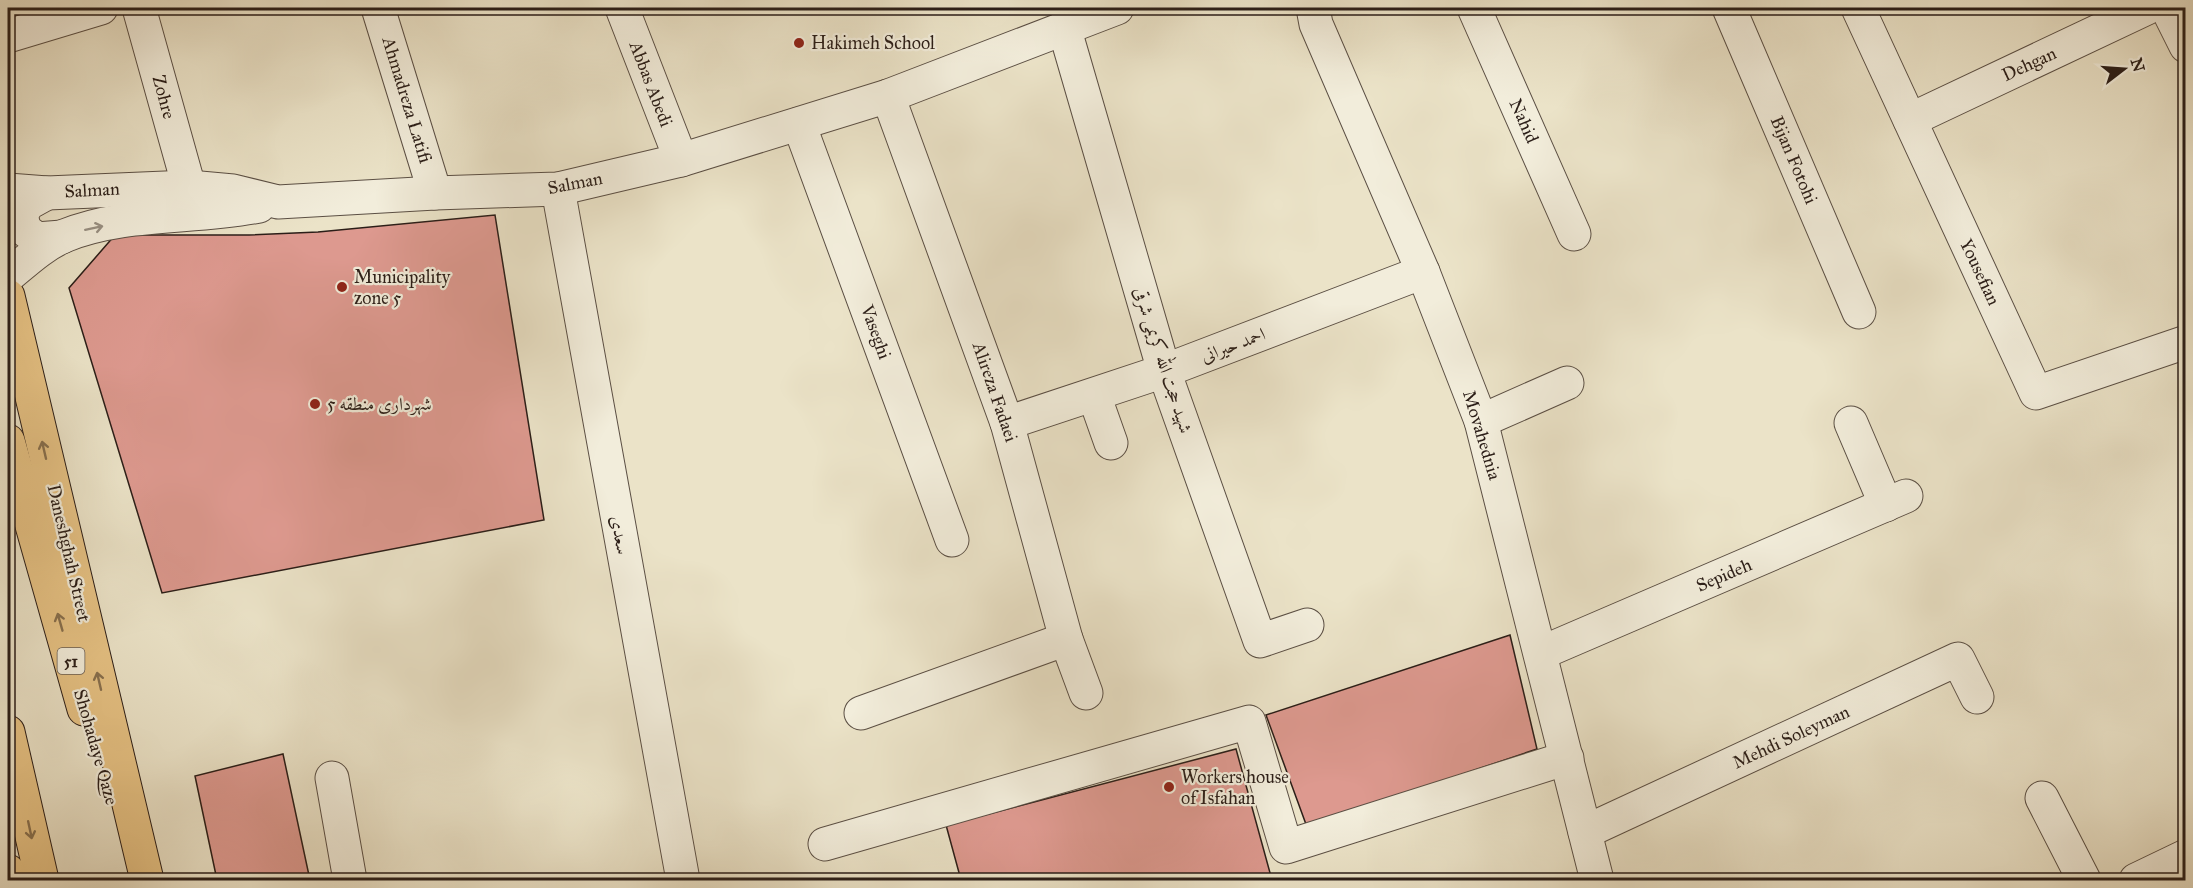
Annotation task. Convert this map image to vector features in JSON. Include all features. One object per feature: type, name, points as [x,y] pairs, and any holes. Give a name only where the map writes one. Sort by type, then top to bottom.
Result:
[{"type":"main road","name":"Daneshghah Street","points":[[8,296],[147,880]]},
{"type":"main road","name":"Shohadaye Qaze","points":[[8,441],[134,880]]},
{"type":"main road","points":[[8,732],[42,880]]},
{"type":"main road","points":[[8,871],[10,880]]},
{"type":"street","points":[[8,36],[100,8]]},
{"type":"street","name":"Zohre","points":[[139,8],[189,187]]},
{"type":"street","name":"Ahmadreza Latifi","points":[[378,8],[435,193]]},
{"type":"street","name":"Abbas Abedi","points":[[622,8],[681,160]]},
{"type":"street","name":"Salman","points":[[8,190],[47,193],[189,187],[233,191],[278,202],[558,189],[681,160],[888,96],[1117,8]]},
{"type":"street","name":"Movahednia","points":[[1313,8],[1316,24],[1423,272],[1481,421],[1597,880]]},
{"type":"street","name":"Nahid","points":[[1474,8],[1574,234]]},
{"type":"street","name":"Bijan Fotohi","points":[[1730,8],[1859,312]]},
{"type":"street","name":"Yousefian","points":[[1858,8],[2036,393],[2186,342]]},
{"type":"street","name":"Dehgan","points":[[1910,120],[2147,8]]},
{"type":"street","points":[[2167,8],[2186,46]]},
{"type":"street","name":"شهید حجت الله کریمی شرقی","points":[[1064,27],[1164,371],[1260,641],[1307,625]]},
{"type":"street","name":"Alireza Fadaei","points":[[888,96],[1007,423],[1066,639],[1086,693]]},
{"type":"street","name":"Vaseghi","points":[[799,124],[952,540]]},
{"type":"street","name":"سعدی","points":[[558,189],[683,880]]},
{"type":"street","points":[[47,193],[27,204],[21,216],[25,230],[37,238],[62,237],[87,229],[165,214],[233,212],[278,202]]},
{"type":"street","points":[[8,276],[62,237]]},
{"type":"street","name":"احمد حیرانی","points":[[1007,423],[1164,371],[1423,272]]},
{"type":"street","points":[[1481,421],[1567,383]]},
{"type":"street","points":[[1094,395],[1111,443]]},
{"type":"street","name":"Sepideh","points":[[1541,653],[1896,500],[1851,423]]},
{"type":"street","points":[[861,712],[1066,639]]},
{"type":"street","name":"Mehdi Soleyman","points":[[1585,832],[1958,659],[1977,697]]},
{"type":"street","points":[[825,844],[1248,722],[1286,847],[1567,758]]},
{"type":"street","points":[[332,778],[350,880]]},
{"type":"street","points":[[2042,798],[2084,880]]},
{"type":"street","points":[[2136,880],[2186,856]]},
{"type":"building","name":"شهرداری منطقه 5","points":[[495,215],[544,520],[162,593],[69,288],[115,235],[249,235],[318,232]]},
{"type":"building","points":[[1510,635],[1537,749],[1307,827],[1266,715]]},
{"type":"building","name":"Workers house of Isfahan","points":[[1236,749],[1272,880],[961,880],[946,825]]},
{"type":"building","points":[[283,754],[310,880],[217,880],[195,776]]},
{"type":"place","name":"Hakimeh School","points":[[799,43]]},
{"type":"place","name":"Municipality zone 5","points":[[342,287]]},
{"type":"place","name":"شهرداری منطقه 5","points":[[315,404]]},
{"type":"place","name":"Workers house of Isfahan","points":[[1169,787]]}]
